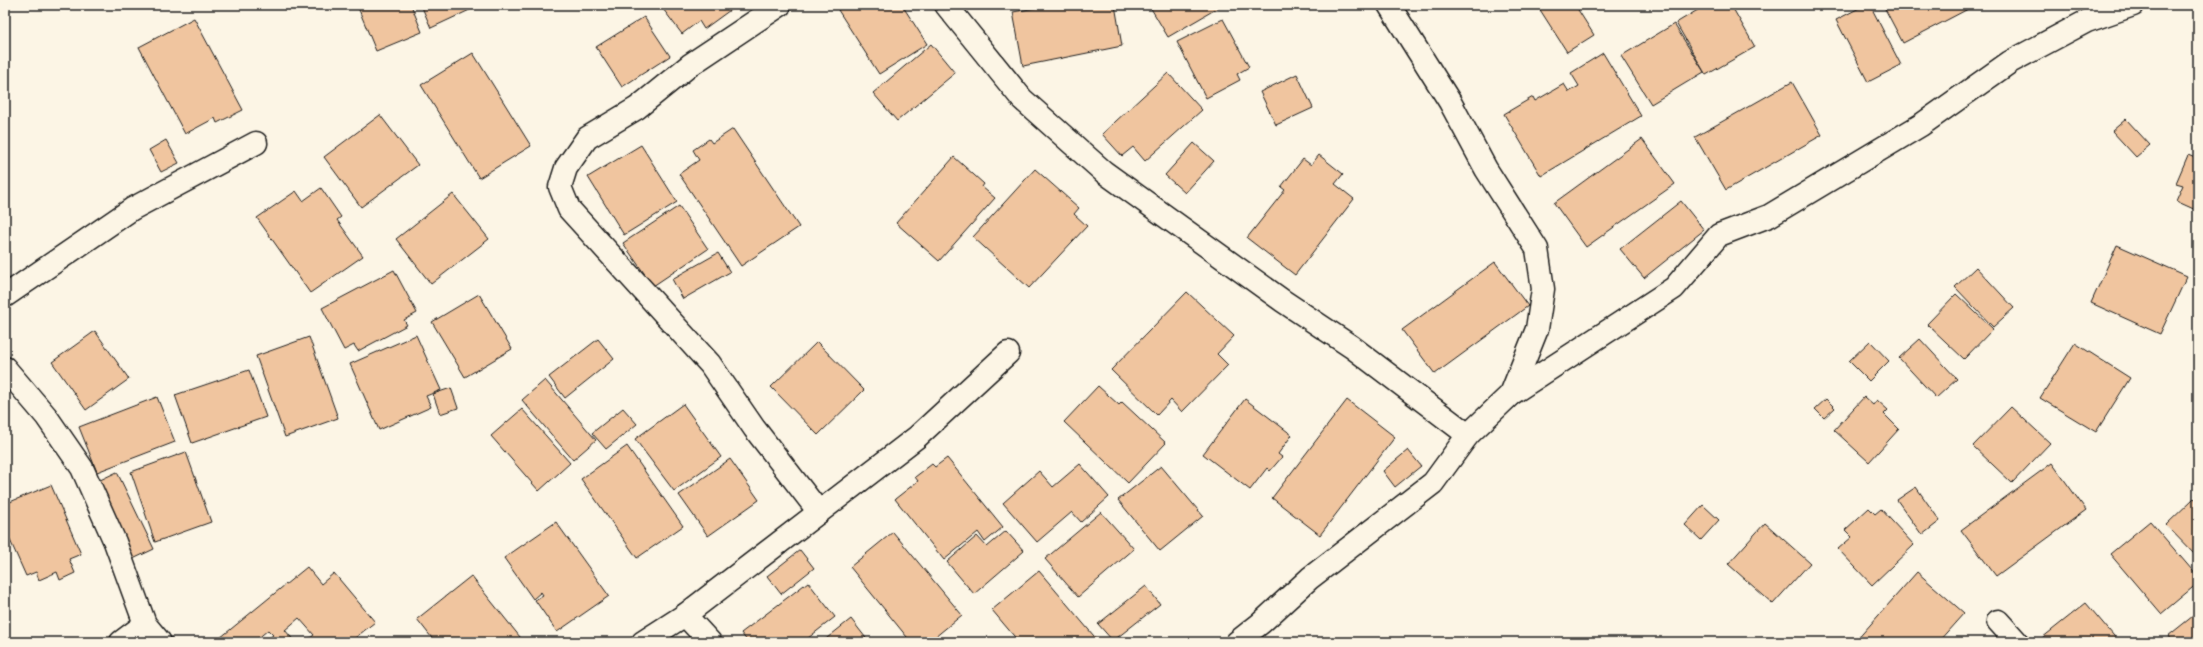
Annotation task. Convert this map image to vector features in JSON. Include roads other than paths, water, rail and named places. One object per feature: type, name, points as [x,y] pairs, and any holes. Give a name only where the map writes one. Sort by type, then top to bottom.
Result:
[{"type":"street","points":[[780,5],[690,65],[637,108],[587,138],[566,168],[560,187],[569,209],[710,364],[754,428],[819,512]]},
{"type":"street","points":[[946,5],[1022,100],[1104,172],[1283,301],[1352,346],[1468,435]]},
{"type":"street","points":[[1389,5],[1450,102],[1486,169],[1537,249],[1543,289],[1537,329],[1511,394]]},
{"type":"street","points":[[1237,642],[1261,623],[1310,578],[1433,483],[1468,435],[1511,394],[1674,288],[1719,235],[1769,216],[1920,125],[2010,62],[2087,21],[2133,5]]},
{"type":"street","points":[[5,296],[132,209],[256,143]]},
{"type":"street","points":[[643,642],[685,615],[917,437],[1008,353]]},
{"type":"street","points":[[5,368],[46,416],[82,468],[115,542],[145,624],[160,642]]},
{"type":"street","points":[[685,615],[710,642]]},
{"type":"street","points":[[1998,621],[2017,642]]},
{"type":"street","points":[[121,642],[145,624]]}]
